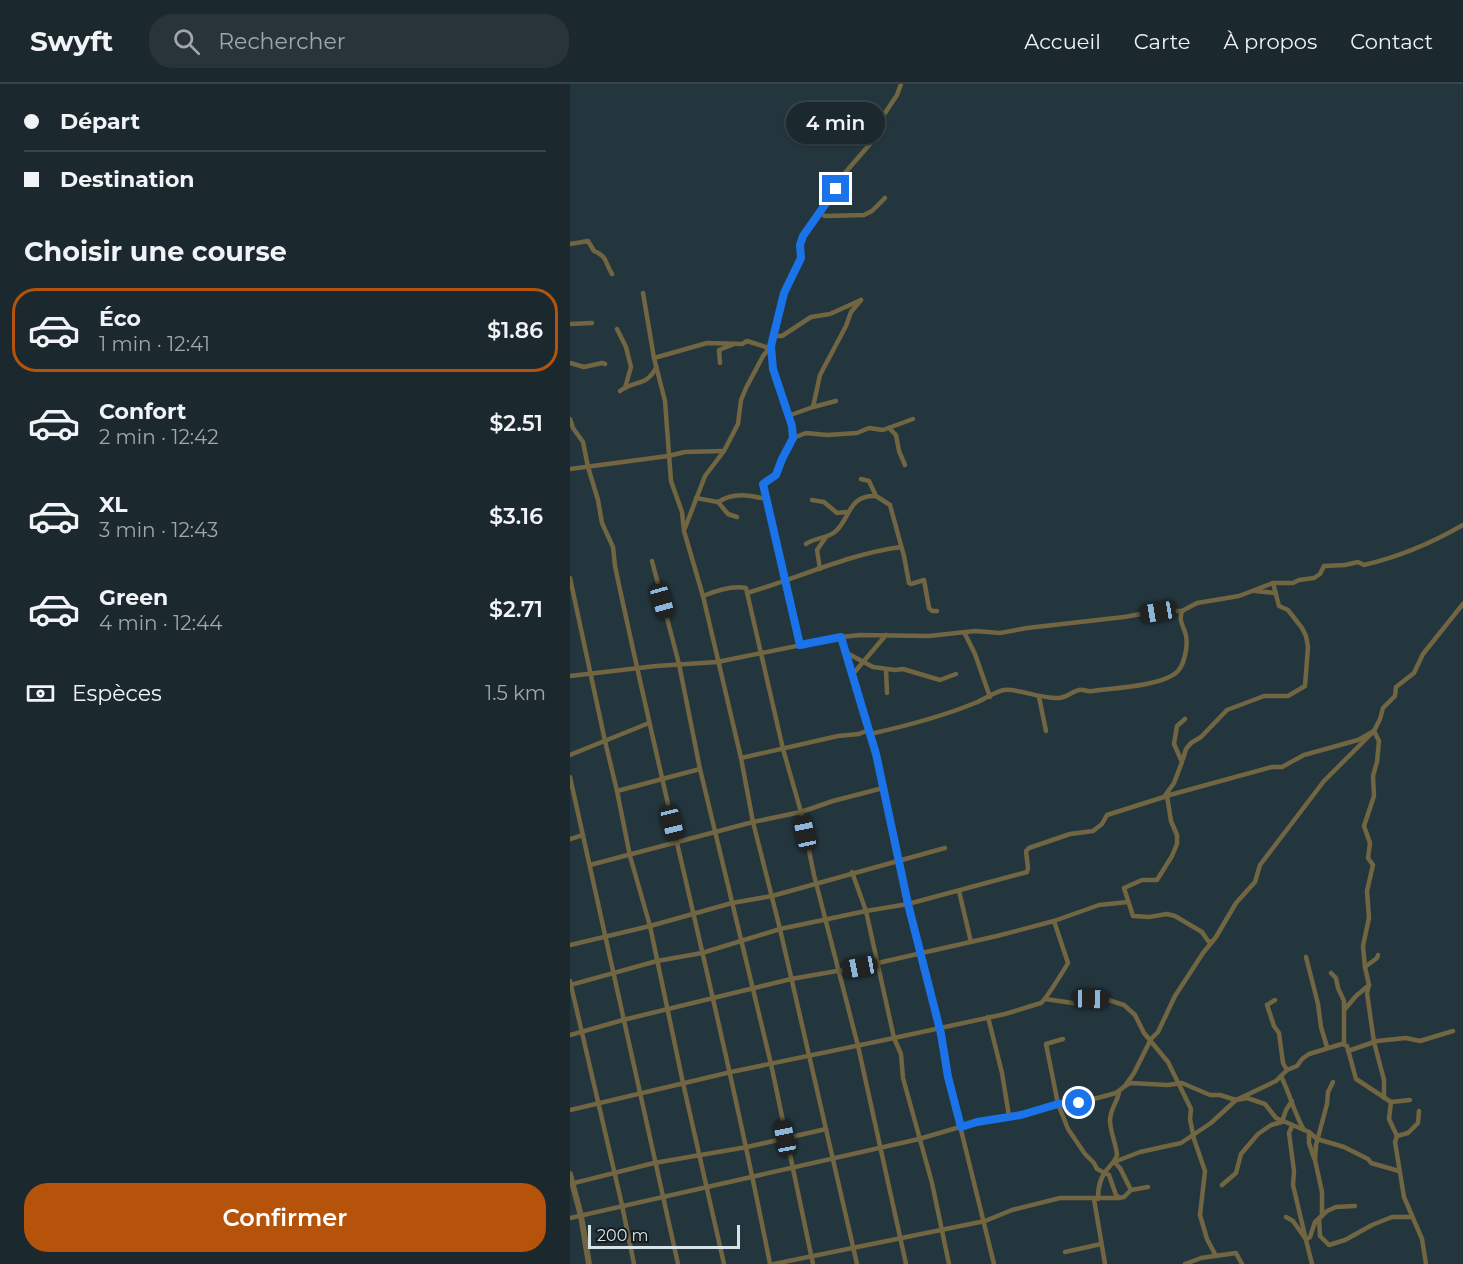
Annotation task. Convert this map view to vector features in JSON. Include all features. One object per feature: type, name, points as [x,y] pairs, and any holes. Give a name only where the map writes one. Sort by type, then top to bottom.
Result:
[{"type":"street","points":[[684,531],[705,476],[724,451],[738,424],[741,400],[770,347],[784,293],[801,258],[801,240],[844,174],[870,144],[881,119],[897,96],[901,84]]},
{"type":"street","points":[[819,213],[825,216],[864,215],[872,211],[885,198]]},
{"type":"street","points":[[570,244],[588,241],[594,251],[605,257],[612,274]]},
{"type":"street","points":[[643,293],[656,368],[655,375],[665,401],[671,481],[682,512],[684,531],[703,596],[741,758],[753,822],[857,1264]]},
{"type":"street","points":[[773,336],[782,336],[811,317],[830,314],[861,300],[851,312],[820,375],[813,407]]},
{"type":"street","points":[[570,324],[592,323]]},
{"type":"street","points":[[617,329],[626,347],[631,367],[623,389],[646,381],[655,375]]},
{"type":"street","points":[[654,358],[707,343],[751,342],[770,347]]},
{"type":"street","points":[[720,363],[719,350],[734,344]]},
{"type":"street","points":[[770,347],[773,369],[793,438],[776,475],[763,483],[800,645]]},
{"type":"street","points":[[570,363],[584,367],[605,364]]},
{"type":"street","points":[[788,416],[836,401]]},
{"type":"street","points":[[570,419],[573,428],[583,442],[602,523],[613,547],[661,778],[731,1072],[772,1264],[985,1221],[1012,1210],[1060,1198],[1124,1197],[1131,1190],[1148,1187]]},
{"type":"street","points":[[793,438],[806,433],[857,434],[869,428],[883,430],[913,419]]},
{"type":"street","points":[[889,428],[896,435],[905,465]]},
{"type":"street","points":[[570,469],[685,452],[724,451]]},
{"type":"street","points":[[861,479],[867,480],[876,496],[890,505],[909,583],[924,580],[929,608],[932,611],[938,611]]},
{"type":"street","points":[[718,502],[727,496],[750,495],[766,500]]},
{"type":"street","points":[[806,544],[811,540],[836,532],[845,519],[846,513],[860,500],[876,496]]},
{"type":"street","points":[[696,498],[718,502],[731,517],[737,517]]},
{"type":"street","points":[[812,500],[824,502],[837,513],[846,513]]},
{"type":"street","points":[[570,676],[717,662],[841,637],[929,636],[985,631],[1000,633],[1027,627],[1164,611],[1182,611],[1197,603],[1239,596],[1273,583],[1280,584],[1314,578],[1320,574],[1323,567],[1359,562],[1364,565],[1399,556],[1463,525]]},
{"type":"street","points":[[820,569],[817,550],[826,537]]},
{"type":"street","points":[[747,593],[856,557],[901,547]]},
{"type":"street","points":[[652,561],[679,664],[700,769],[771,1064],[791,1168],[813,1264]]},
{"type":"street","points":[[570,578],[604,741],[618,791],[630,856],[650,926],[724,1264]]},
{"type":"street","points":[[1212,942],[1208,941],[1202,932],[1175,916],[1167,914],[1149,918],[1133,915],[1125,887],[1142,880],[1157,880],[1172,856],[1177,844],[1177,835],[1171,821],[1166,796],[1174,783],[1186,749],[1191,743],[1201,737],[1227,710],[1264,696],[1288,696],[1305,686],[1308,647],[1306,636],[1288,610],[1279,606],[1273,583]]},
{"type":"street","points":[[1276,593],[1280,584]]},
{"type":"street","points":[[703,596],[741,586],[746,588],[783,749],[801,812],[816,884],[858,1046],[906,1264]]},
{"type":"street","points":[[1255,591],[1276,593]]},
{"type":"street","points":[[707,613],[708,599],[714,592]]},
{"type":"street","points":[[1125,1086],[1140,1063],[1150,1039],[1158,1032],[1175,996],[1236,903],[1256,882],[1260,865],[1333,771],[1374,731],[1383,708],[1395,696],[1396,687],[1414,673],[1423,654],[1463,604]]},
{"type":"street","points":[[570,611],[577,610]]},
{"type":"street","points":[[741,758],[838,736],[920,723],[1004,690],[1060,699],[1078,690],[1090,692],[1096,689],[1143,685],[1170,677],[1182,666],[1187,645],[1181,624],[1182,611]]},
{"type":"street","points":[[964,632],[975,654],[990,697]]},
{"type":"street","points":[[852,675],[886,635]]},
{"type":"street","points":[[841,637],[883,788],[950,1085],[994,1264]]},
{"type":"street","points":[[844,652],[873,667],[903,669],[940,680],[956,674]]},
{"type":"street","points":[[886,669],[887,693]]},
{"type":"street","points":[[1039,697],[1046,731]]},
{"type":"street","points":[[1182,762],[1174,740],[1177,726],[1185,719]]},
{"type":"street","points":[[570,755],[649,723]]},
{"type":"street","points":[[634,1264],[570,984],[657,961],[702,953],[780,929],[908,904],[1027,872],[1026,851],[1029,848],[1070,834],[1093,831],[1102,824],[1107,815],[1272,767],[1282,768],[1304,754],[1358,740],[1374,731]]},
{"type":"street","points":[[1374,731],[1379,741],[1373,776],[1374,796],[1364,829],[1370,843],[1368,858],[1373,865],[1367,889],[1366,908],[1369,918],[1364,940],[1365,968],[1369,985],[1367,993],[1374,1042],[1384,1080],[1384,1098]]},
{"type":"street","points":[[618,791],[700,769]]},
{"type":"street","points":[[570,777],[678,1264]]},
{"type":"street","points":[[590,865],[753,822],[801,812],[883,788]]},
{"type":"street","points":[[570,839],[583,835]]},
{"type":"street","points":[[570,945],[732,903],[772,896],[945,848]]},
{"type":"street","points":[[852,872],[866,911],[894,1038],[901,1054],[903,1078],[932,1184],[949,1264]]},
{"type":"street","points":[[959,891],[971,942]]},
{"type":"street","points":[[570,1035],[752,989],[971,942],[1054,921],[1099,905],[1128,902]]},
{"type":"street","points":[[570,1110],[731,1072],[939,1029],[1039,1004],[1045,999],[1068,963],[1054,921]]},
{"type":"street","points":[[1365,968],[1378,955]]},
{"type":"street","points":[[1306,957],[1327,1047]]},
{"type":"street","points":[[1331,973],[1336,978],[1346,1010],[1344,1043],[1356,1079],[1391,1102],[1410,1100]]},
{"type":"street","points":[[1346,1010],[1356,996],[1369,985]]},
{"type":"street","points":[[1045,999],[1073,1003],[1105,999],[1124,1005],[1135,1015],[1142,1030],[1168,1062],[1191,1108],[1190,1119],[1193,1133],[1205,1171],[1200,1215],[1213,1256]]},
{"type":"street","points":[[1275,1000],[1267,1005],[1274,1026],[1279,1033],[1283,1064],[1287,1070]]},
{"type":"street","points":[[988,1017],[1002,1072],[1009,1116]]},
{"type":"street","points":[[1348,1051],[1374,1042],[1406,1038],[1420,1041],[1453,1031]]},
{"type":"street","points":[[1063,1039],[1046,1044],[1058,1104],[1068,1129],[1098,1170],[1109,1175],[1118,1197]]},
{"type":"street","points":[[1114,1162],[1140,1152],[1182,1143],[1193,1133],[1211,1123],[1236,1100],[1297,1066],[1309,1054],[1344,1043]]},
{"type":"street","points":[[1281,1076],[1297,1119],[1307,1131],[1317,1139],[1344,1147],[1368,1159],[1371,1163],[1399,1171]]},
{"type":"street","points":[[1315,1160],[1317,1139],[1328,1092],[1333,1082]]},
{"type":"street","points":[[570,1218],[919,1139],[977,1122],[1021,1115],[1058,1104],[1103,1098],[1130,1083],[1168,1085],[1180,1083],[1210,1095],[1220,1095],[1236,1100],[1247,1098],[1266,1104],[1276,1118],[1282,1122],[1307,1131]]},
{"type":"street","points":[[1105,1264],[1096,1199],[1104,1172],[1114,1162],[1117,1155],[1110,1120],[1113,1104],[1118,1098],[1119,1091]]},
{"type":"street","points":[[1282,1122],[1292,1101]]},
{"type":"street","points":[[1391,1102],[1389,1119],[1397,1137],[1395,1145],[1404,1197],[1422,1239],[1426,1264]]},
{"type":"street","points":[[1397,1137],[1405,1135],[1416,1126],[1420,1120],[1419,1111]]},
{"type":"street","points":[[1222,1185],[1236,1173],[1241,1154],[1258,1134],[1271,1125],[1282,1122]]},
{"type":"street","points":[[1292,1126],[1289,1133],[1294,1171],[1293,1185],[1312,1264]]},
{"type":"street","points":[[571,1183],[654,1163],[747,1147],[826,1129]]},
{"type":"street","points":[[1307,1131],[1322,1192],[1320,1236],[1329,1245],[1345,1240],[1392,1217],[1411,1217]]},
{"type":"street","points":[[1114,1162],[1120,1168],[1131,1190]]},
{"type":"street","points":[[570,1174],[581,1216],[589,1264]]},
{"type":"street","points":[[1306,1240],[1310,1237],[1315,1222],[1334,1208],[1355,1206]]},
{"type":"street","points":[[1286,1217],[1293,1221],[1306,1240]]},
{"type":"street","points":[[1065,1252],[1101,1244]]},
{"type":"street","points":[[1185,1264],[1201,1258],[1236,1253],[1242,1264]]},
{"type":"route","points":[[836,189],[803,236],[800,245],[801,258],[784,293],[771,346],[773,369],[792,426],[793,438],[782,459],[778,473],[763,484],[800,645],[841,637],[876,754],[908,904],[941,1034],[948,1077],[961,1127],[1021,1115],[1058,1104],[1079,1103]]}]
